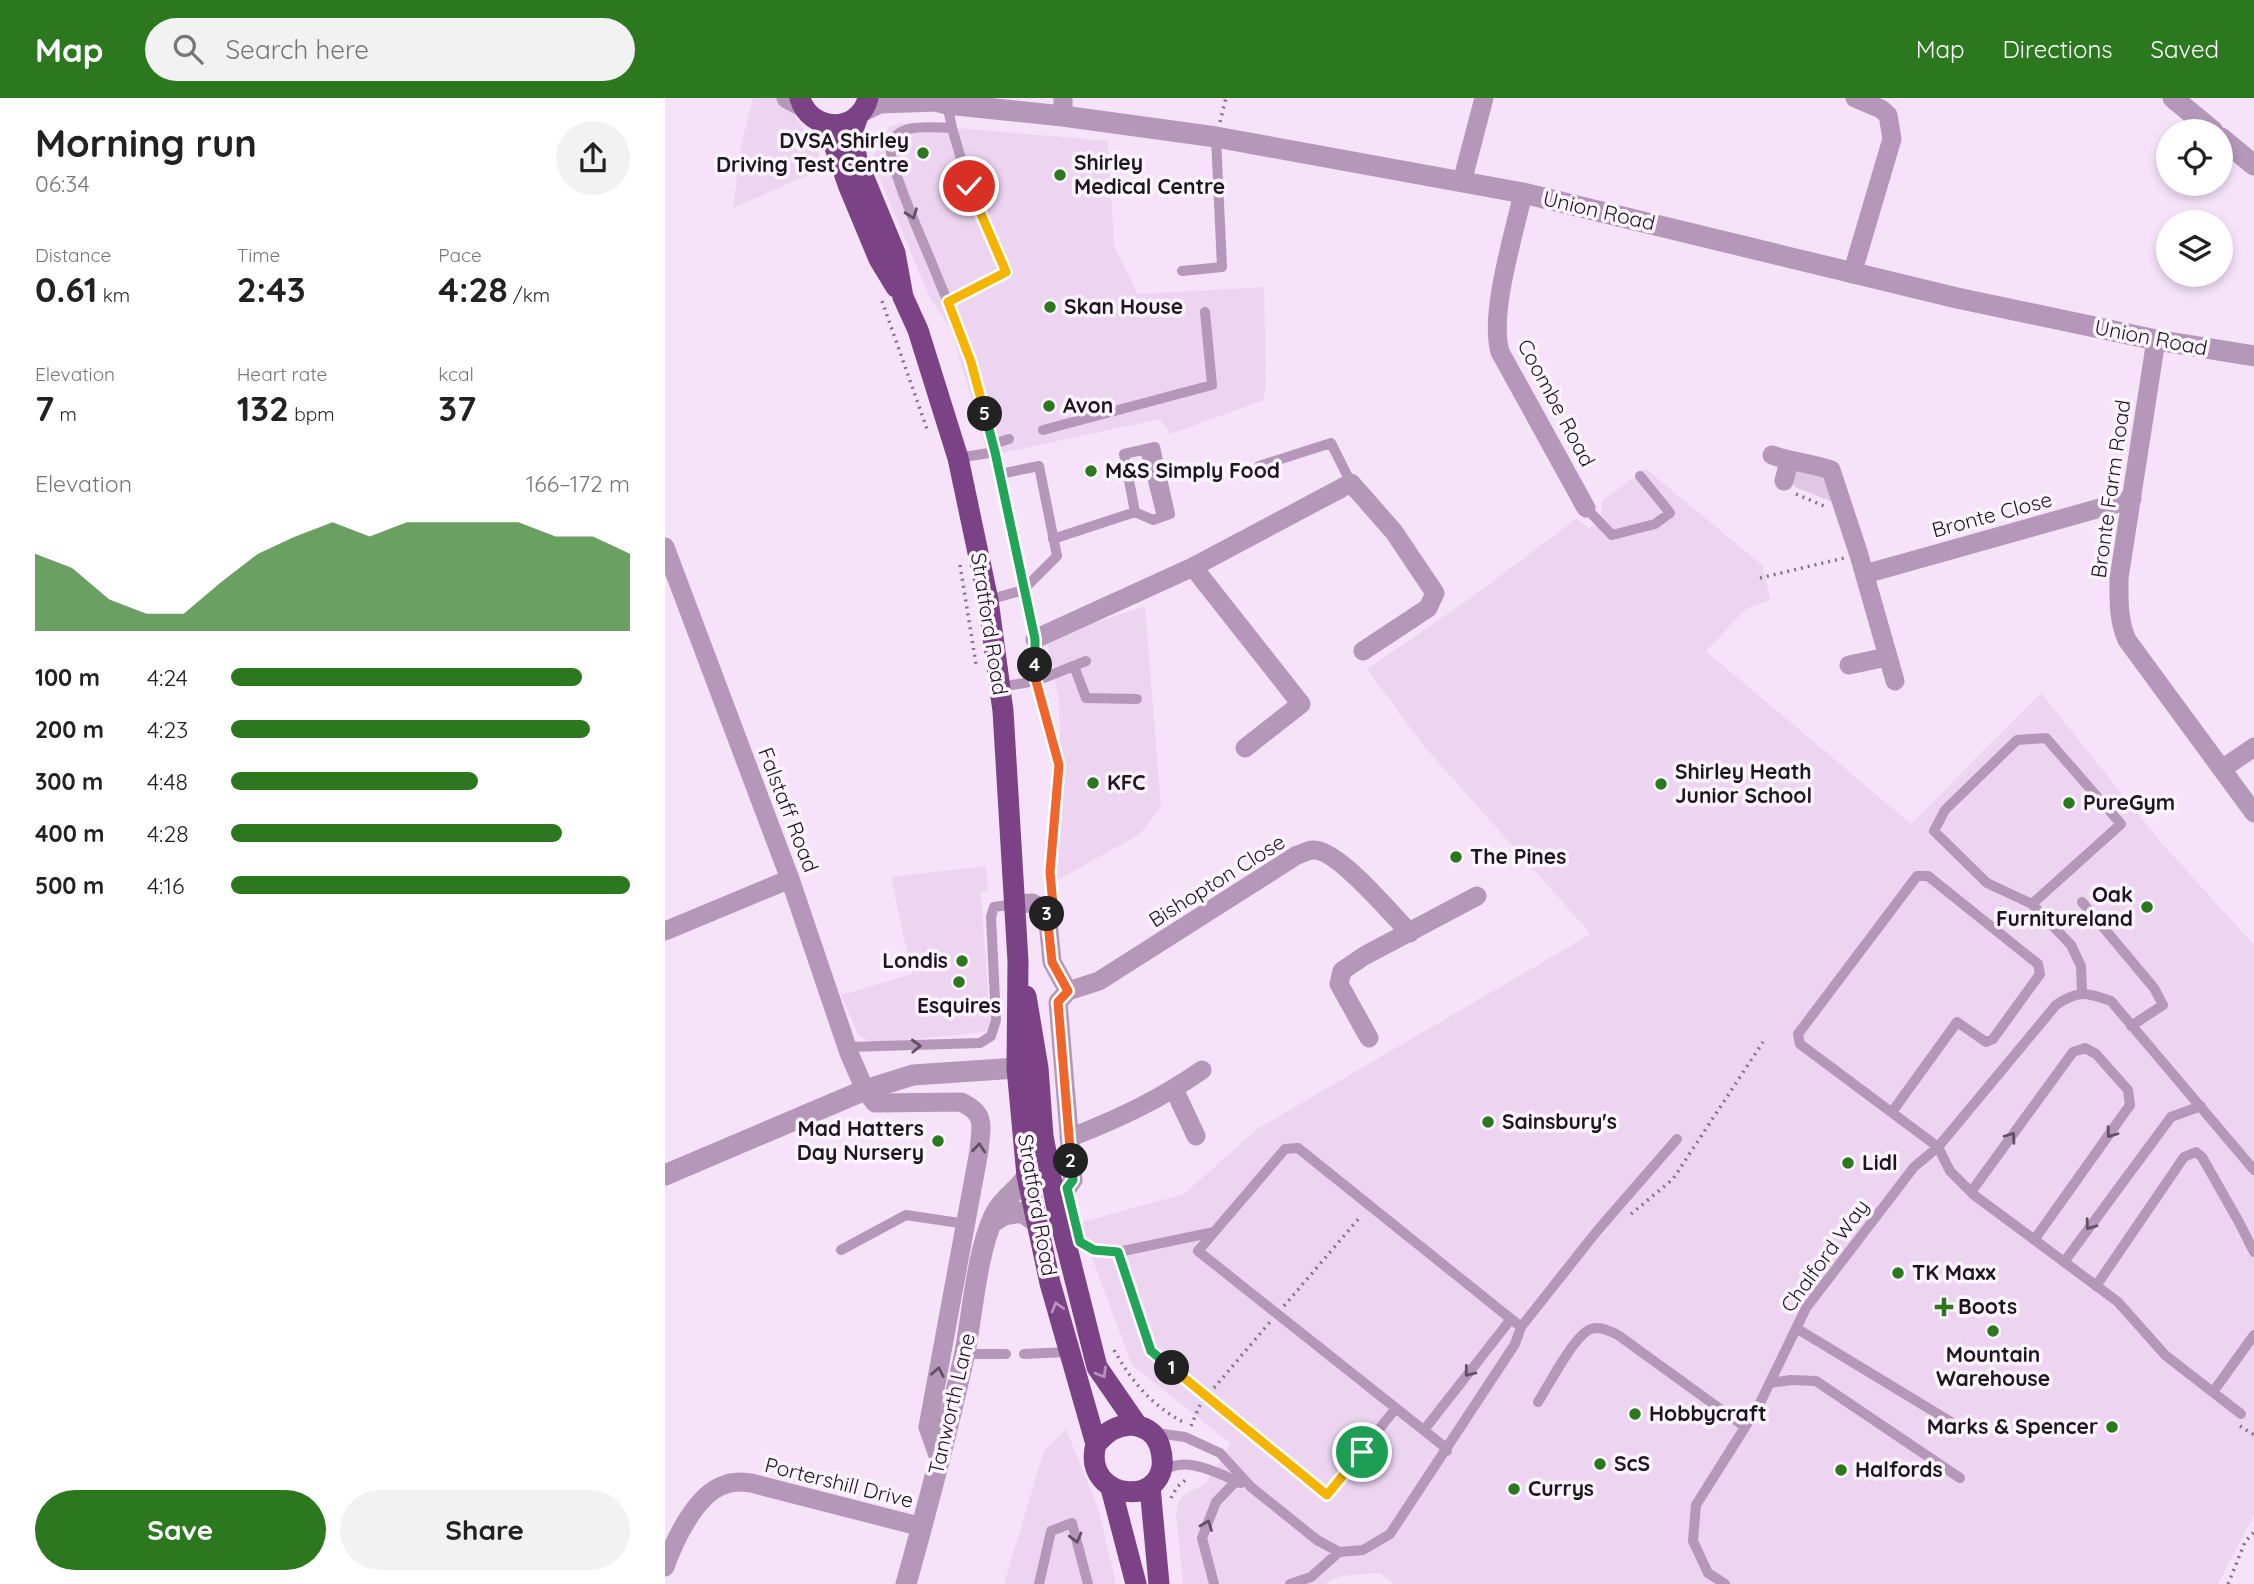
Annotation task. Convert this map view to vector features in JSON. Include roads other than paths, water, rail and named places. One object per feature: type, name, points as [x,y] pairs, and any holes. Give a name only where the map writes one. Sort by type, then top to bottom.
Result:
[{"type":"highway","points":[[796,101],[809,115],[827,125],[839,125],[863,108]]},
{"type":"highway","name":"Stratford Road","points":[[863,108],[853,130],[857,160],[895,253],[903,297]]},
{"type":"highway","name":"Stratford Road","points":[[827,125],[879,259],[903,297],[918,330],[958,458],[988,600],[999,687],[1028,1068],[1027,1176],[1069,1352],[1096,1444],[1095,1464],[1102,1480],[1111,1488],[1136,1584]]},
{"type":"highway","name":"Stratford Road","points":[[1028,1068],[1056,1204],[1097,1367],[1144,1429],[1159,1443],[1162,1455],[1154,1483],[1159,1584]]},
{"type":"highway","points":[[1096,1444],[1110,1430],[1122,1425],[1144,1429]]},
{"type":"highway","points":[[1111,1488],[1140,1492],[1154,1483]]},
{"type":"street","points":[[1462,182],[1484,98]]},
{"type":"street","points":[[1852,274],[1892,139],[1888,115],[1881,109],[1855,98]]},
{"type":"street","points":[[2173,98],[2198,119]]},
{"type":"street","name":"Union Road","points":[[863,108],[879,103],[936,101],[1063,107],[1523,193],[1957,299],[2155,340],[2254,356]]},
{"type":"street","points":[[2233,148],[2254,165]]},
{"type":"street","name":"Coombe Road","points":[[1523,193],[1498,311],[1497,340],[1500,352],[1586,508]]},
{"type":"street","name":"Bronte Farm Road","points":[[2155,340],[2119,578],[2118,608],[2127,640],[2254,813]]},
{"type":"street","points":[[1784,481],[1780,458],[1812,463],[1831,470],[1862,564],[1895,681]]},
{"type":"street","points":[[1035,639],[1193,567],[1351,483],[1394,532],[1435,593],[1428,608],[1363,651]]},
{"type":"street","name":"Bronte Close","points":[[1862,564],[2132,499]]},
{"type":"street","name":"Falstaff Road","points":[[665,547],[790,879],[865,1090]]},
{"type":"street","points":[[1193,567],[1301,704],[1245,748]]},
{"type":"street","points":[[1849,664],[1887,657]]},
{"type":"street","points":[[2222,769],[2254,747]]},
{"type":"street","name":"Bishopton Close","points":[[1068,991],[1099,981],[1297,855],[1314,849],[1327,853],[1344,865],[1410,933]]},
{"type":"street","points":[[665,930],[790,879]]},
{"type":"street","points":[[1369,1038],[1339,984],[1342,971],[1364,956],[1477,896]]},
{"type":"street","points":[[1015,904],[1032,903],[1047,911],[1052,962],[1068,991],[1058,1002],[1073,1180],[1056,1204]]},
{"type":"street","points":[[665,1175],[865,1090],[912,1075],[1028,1068]]},
{"type":"street","points":[[1069,1138],[1125,1116],[1202,1070]]},
{"type":"street","points":[[1174,1089],[1196,1136]]},
{"type":"street","points":[[865,1090],[875,1103],[961,1102],[974,1108],[981,1119],[979,1151],[928,1427],[940,1461]]},
{"type":"street","name":"Tanworth Lane","points":[[906,1584],[940,1461],[964,1354],[986,1235],[999,1206],[1020,1188],[1027,1176]]},
{"type":"street","points":[[991,1223],[1004,1215],[1022,1212],[1036,1222]]},
{"type":"street","name":"Portershill Drive","points":[[665,1567],[676,1536],[703,1499],[721,1485],[735,1482],[751,1483],[922,1527]]},
{"type":"lane","points":[[936,101],[952,128],[969,186],[1006,272],[948,302]]},
{"type":"lane","points":[[952,128],[903,129],[895,136],[890,147],[902,186],[971,362],[994,448],[1035,639],[1036,681]]},
{"type":"lane","points":[[1182,271],[1222,267],[1216,137]]},
{"type":"lane","points":[[1044,430],[1212,385],[1205,312]]},
{"type":"lane","points":[[958,458],[994,448],[1009,439]]},
{"type":"lane","points":[[1259,466],[1331,443],[1351,483]]},
{"type":"lane","points":[[1053,539],[1135,512],[1153,520],[1170,514],[1155,447],[1124,454],[1135,512]]},
{"type":"lane","points":[[988,600],[1023,590],[1057,556],[1039,466],[1000,474]]},
{"type":"lane","points":[[1586,508],[1612,535],[1655,524],[1670,513],[1640,476]]},
{"type":"lane","points":[[999,687],[1036,681],[1086,661]]},
{"type":"lane","points":[[1074,666],[1086,698],[1137,699]]},
{"type":"lane","points":[[2032,904],[2121,824],[2046,738],[2017,740],[1945,810],[1934,831],[1987,883],[2032,904],[2071,945],[2081,965],[2082,993],[2111,1002],[2254,1170]]},
{"type":"lane","points":[[1892,1112],[1957,1022],[1986,1042],[1993,1039],[2040,974],[2038,964],[1928,876],[1917,876],[1798,1034],[1800,1044],[1938,1147],[1951,1171],[1971,1192],[2117,1302],[2165,1355],[2242,1414]]},
{"type":"lane","points":[[2082,902],[2154,988],[2163,1005],[2131,1026]]},
{"type":"lane","points":[[848,1047],[980,1043],[991,1036],[996,1020],[991,916],[994,907],[1015,904]]},
{"type":"lane","name":"Chalford Way","points":[[1725,1584],[1709,1573],[1693,1541],[1696,1505],[1770,1383],[1806,1308],[1914,1167],[1938,1147],[2056,1005],[2068,997],[2082,993]]},
{"type":"lane","points":[[1971,1192],[2073,1052],[2085,1048],[2096,1054],[2128,1090],[2130,1105],[2034,1240]]},
{"type":"lane","points":[[2064,1262],[2171,1117],[2200,1106]]},
{"type":"lane","points":[[1154,1483],[1166,1469],[1190,1463],[1238,1478],[1317,1540],[1339,1552],[1363,1550],[1390,1534],[1515,1344],[1521,1327],[1597,1231],[1677,1139]]},
{"type":"lane","points":[[1447,1451],[1198,1251],[1286,1149],[1298,1148],[1521,1327]]},
{"type":"lane","points":[[2096,1286],[2185,1157],[2196,1152],[2236,1216],[2254,1252]]},
{"type":"lane","points":[[841,1250],[906,1215],[965,1224]]},
{"type":"lane","points":[[1215,1232],[1118,1252],[1151,1351],[1327,1495],[1396,1408]]},
{"type":"lane","points":[[1424,1430],[1511,1319]]},
{"type":"lane","points":[[1538,1402],[1580,1336],[1591,1329],[1604,1328],[1618,1335],[1745,1427]]},
{"type":"lane","points":[[1796,1328],[1966,1431]]},
{"type":"lane","points":[[2213,1392],[2254,1335]]},
{"type":"lane","points":[[1024,1354],[1069,1352]]},
{"type":"lane","points":[[964,1354],[1006,1353]]},
{"type":"lane","points":[[1770,1383],[1816,1381],[1960,1478]]},
{"type":"lane","points":[[1144,1429],[1185,1437],[1205,1445],[1220,1453],[1238,1478]]},
{"type":"lane","points":[[1214,1584],[1202,1538],[1216,1502],[1238,1478]]},
{"type":"lane","points":[[1039,1584],[1051,1531],[1072,1522],[1088,1584]]},
{"type":"lane","points":[[1290,1584],[1311,1577],[1339,1552]]},
{"type":"place","name":"DVSA Shirley Driving Test Centre","points":[[923,153]]},
{"type":"place","name":"Shirley Medical Centre","points":[[1060,175]]},
{"type":"place","name":"Skan House","points":[[1050,307]]},
{"type":"place","name":"Avon","points":[[1049,406]]},
{"type":"place","name":"M&S Simply Food","points":[[1091,471]]},
{"type":"place","name":"KFC","points":[[1093,783]]},
{"type":"place","name":"Shirley Heath Junior School","points":[[1661,784]]},
{"type":"place","name":"PureGym","points":[[2069,803]]},
{"type":"place","name":"The Pines","points":[[1456,857]]},
{"type":"place","name":"Oak Furnitureland","points":[[2147,907]]},
{"type":"place","name":"Londis","points":[[962,961]]},
{"type":"place","name":"Esquires","points":[[959,982]]},
{"type":"place","name":"Sainsbury's","points":[[1488,1122]]},
{"type":"place","name":"Mad Hatters Day Nursery","points":[[938,1141]]},
{"type":"place","name":"Lidl","points":[[1848,1163]]},
{"type":"place","name":"TK Maxx","points":[[1898,1273]]},
{"type":"place","name":"Boots","points":[[1944,1307]]},
{"type":"place","name":"Mountain Warehouse","points":[[1993,1331]]},
{"type":"place","name":"Hobbycraft","points":[[1635,1414]]},
{"type":"place","name":"Marks & Spencer","points":[[2112,1427]]},
{"type":"place","name":"ScS","points":[[1600,1464]]},
{"type":"place","name":"Halfords","points":[[1841,1470]]},
{"type":"place","name":"Currys","points":[[1514,1489]]}]
